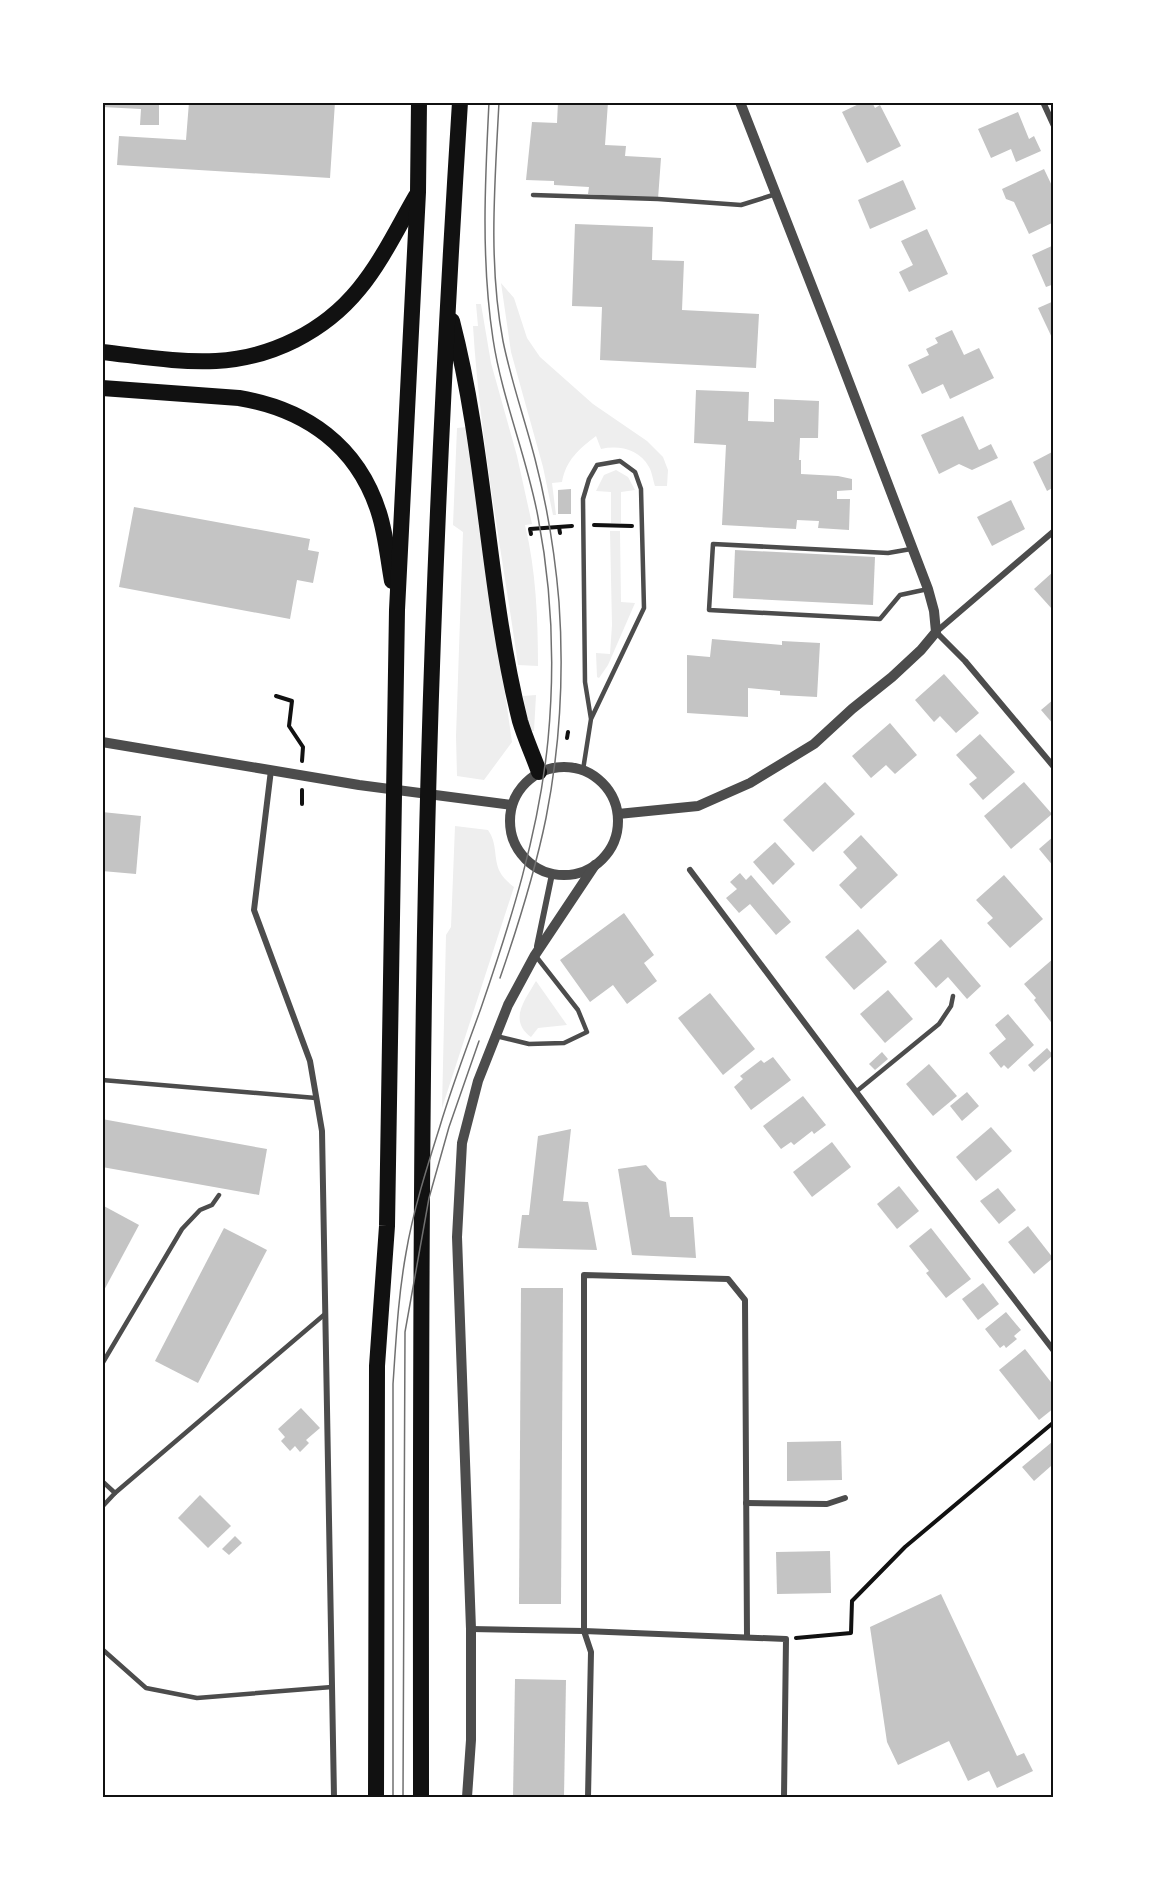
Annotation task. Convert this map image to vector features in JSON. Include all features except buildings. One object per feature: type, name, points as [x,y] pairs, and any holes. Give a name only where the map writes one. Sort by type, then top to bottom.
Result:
[{"type":"highway","points":[[376,1797],[376,1366],[387,1226],[397,610],[418,192],[420,102]]},
{"type":"highway","points":[[421,1797],[424,996],[434,594],[447,303],[460,102]]},
{"type":"highway","points":[[102,352],[192,361],[216,361],[239,359],[262,353],[295,340],[326,321],[360,288],[418,192]]},
{"type":"highway","points":[[447,303],[469,394],[509,665],[521,723],[539,772]]},
{"type":"highway","points":[[102,388],[259,401],[279,407],[316,427],[348,456],[372,494],[380,516],[397,610]]},
{"type":"street","points":[[740,102],[928,589],[934,611],[936,632],[964,661],[1054,767]]},
{"type":"street","points":[[1043,102],[1054,126]]},
{"type":"street","points":[[618,814],[698,806],[750,783],[814,744],[892,677],[921,650],[936,632],[1054,531]]},
{"type":"street","points":[[104,741],[301,776],[512,805]]},
{"type":"street","points":[[467,1797],[471,1740],[471,1629],[457,1237],[462,1143],[478,1081],[508,1005],[535,955],[595,866],[614,843],[618,829],[618,814],[614,800],[596,777],[583,770],[555,767],[539,772],[527,780],[512,805],[510,820],[517,848],[530,862],[552,874],[567,875],[595,866]]},
{"type":"street","points":[[271,770],[255,910],[310,1061],[322,1131],[334,1797]]},
{"type":"street","points":[[690,870],[1054,1351]]},
{"type":"street","points":[[535,955],[552,874]]},
{"type":"street","points":[[588,1797],[591,1652],[584,1631],[584,1275],[728,1278],[745,1300],[747,1636]]},
{"type":"street","points":[[746,1503],[827,1504],[845,1498]]},
{"type":"street","points":[[471,1629],[786,1639],[784,1797]]},
{"type":"lane","points":[[533,195],[658,199],[741,205],[776,194]]},
{"type":"lane","points":[[583,770],[591,719],[644,608],[641,489],[635,472],[620,461],[597,465],[582,499],[585,682],[591,719]]},
{"type":"lane","points":[[912,549],[888,553],[712,544],[709,610],[880,619],[900,595],[928,589]]},
{"type":"lane","points":[[496,1036],[529,1044],[564,1043],[587,1032],[578,1010],[535,955]]},
{"type":"lane","points":[[857,1092],[939,1024],[951,1006],[953,996]]},
{"type":"lane","points":[[102,1080],[316,1098]]},
{"type":"lane","points":[[102,1364],[182,1229],[200,1210],[212,1205],[219,1195]]},
{"type":"lane","points":[[102,1508],[115,1493],[325,1314]]},
{"type":"lane","points":[[102,1481],[115,1493]]},
{"type":"lane","points":[[102,1649],[146,1688],[197,1698],[332,1687]]},
{"type":"path","points":[[559,527],[560,533]]},
{"type":"path","points":[[276,696],[292,701],[289,726],[303,747],[302,804]]},
{"type":"path","points":[[567,738],[568,732]]},
{"type":"path","points":[[786,1639],[851,1634],[852,1601],[905,1546],[1054,1422]]},
{"type":"shaded area","points":[[501,283],[514,298],[527,338],[540,357],[593,404],[647,441],[663,457],[668,470],[667,486],[655,486],[650,469],[640,456],[621,448],[601,449],[596,436],[574,456],[562,482],[552,483],[556,515],[553,515],[543,467],[511,352]]},
{"type":"shaded area","points":[[476,304],[481,304],[491,363],[517,456],[532,524],[525,525],[536,595],[538,666],[518,665],[492,496],[476,369],[473,326],[478,326]]},
{"type":"shaded area","points":[[467,427],[512,742],[484,780],[457,776],[456,736],[463,532],[453,525],[457,428]]},
{"type":"shaded area","points":[[616,470],[628,477],[635,490],[621,492],[621,523],[611,523],[611,492],[596,491],[604,475]]},
{"type":"shaded area","points":[[610,531],[620,531],[621,602],[635,603],[608,665],[599,678],[597,677],[596,653],[610,654],[612,625]]},
{"type":"shaded area","points":[[536,695],[534,731],[530,731],[523,696]]},
{"type":"shaded area","points":[[455,826],[488,830],[493,840],[500,872],[514,887],[442,1108],[446,935],[451,927]]},
{"type":"shaded area","points":[[536,981],[567,1025],[538,1028],[531,1037],[524,1030],[520,1017],[524,1003]]},
{"type":"tram line","points":[[393,1797],[393,1384],[403,1269],[412,1221],[425,1173],[492,975],[531,842],[544,774],[550,712],[551,628],[543,545],[528,472],[497,361],[489,309],[485,250],[489,102]]},
{"type":"tram line","points":[[499,102],[494,222],[498,312],[506,356],[535,459],[547,512],[557,584],[561,656],[558,737],[546,818],[526,899],[500,978]]},
{"type":"tram line","points":[[403,1797],[405,1332],[429,1198],[449,1127],[479,1041]]}]
